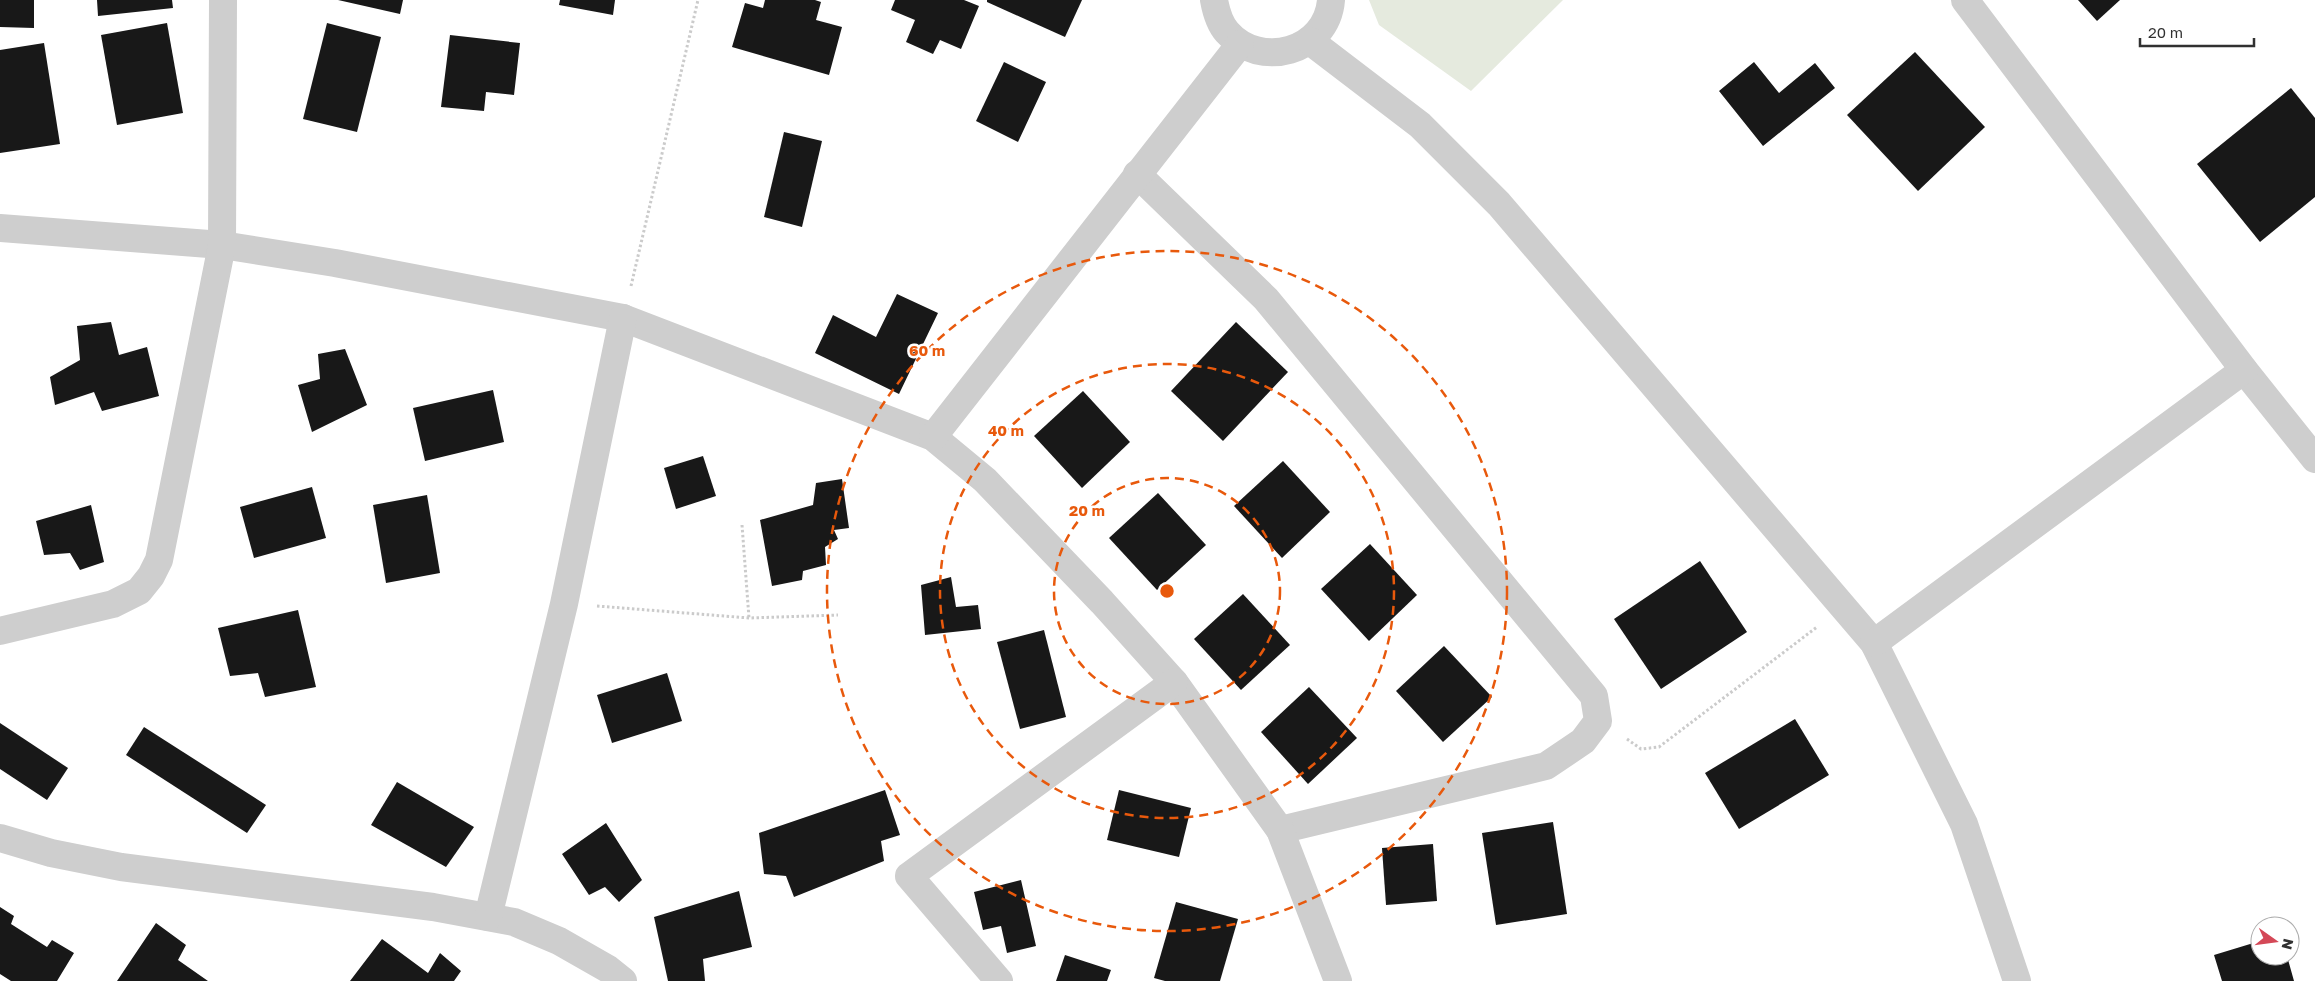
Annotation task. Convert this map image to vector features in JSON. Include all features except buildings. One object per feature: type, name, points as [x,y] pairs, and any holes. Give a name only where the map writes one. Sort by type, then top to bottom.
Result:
[{"type":"street","points":[[0,631],[113,604],[139,591],[151,576],[159,560],[222,245],[223,0]]},
{"type":"street","points":[[1214,0],[1217,15],[1226,31],[1240,44],[1257,52],[1276,54],[1294,50],[1310,41],[1323,26],[1331,0]]},
{"type":"street","points":[[1965,0],[2244,370],[2315,459]]},
{"type":"street","points":[[1310,41],[1420,125],[1499,204],[1874,643],[1964,824],[2017,981]]},
{"type":"street","points":[[932,437],[1240,44]]},
{"type":"street","points":[[1137,174],[1266,300],[1594,696],[1598,720],[1582,740],[1546,766],[1280,830]]},
{"type":"street","points":[[0,228],[222,245],[335,263],[623,318],[932,437],[985,480],[1102,602],[1174,682],[1280,830],[1338,981]]},
{"type":"street","points":[[488,917],[564,604],[623,318]]},
{"type":"street","points":[[1874,643],[2244,370]]},
{"type":"street","points":[[999,981],[909,876],[1174,682]]},
{"type":"street","points":[[0,838],[51,853],[121,867],[433,907],[514,922],[559,941],[608,969],[624,981]]},
{"type":"path","points":[[623,318],[698,0]]},
{"type":"path","points":[[742,526],[749,618]]},
{"type":"path","points":[[564,604],[749,618],[838,615]]},
{"type":"path","points":[[1598,720],[1641,749],[1659,748],[1843,607]]},
{"type":"shaded area","points":[[1369,0],[1563,0],[1471,91],[1379,25]]}]
